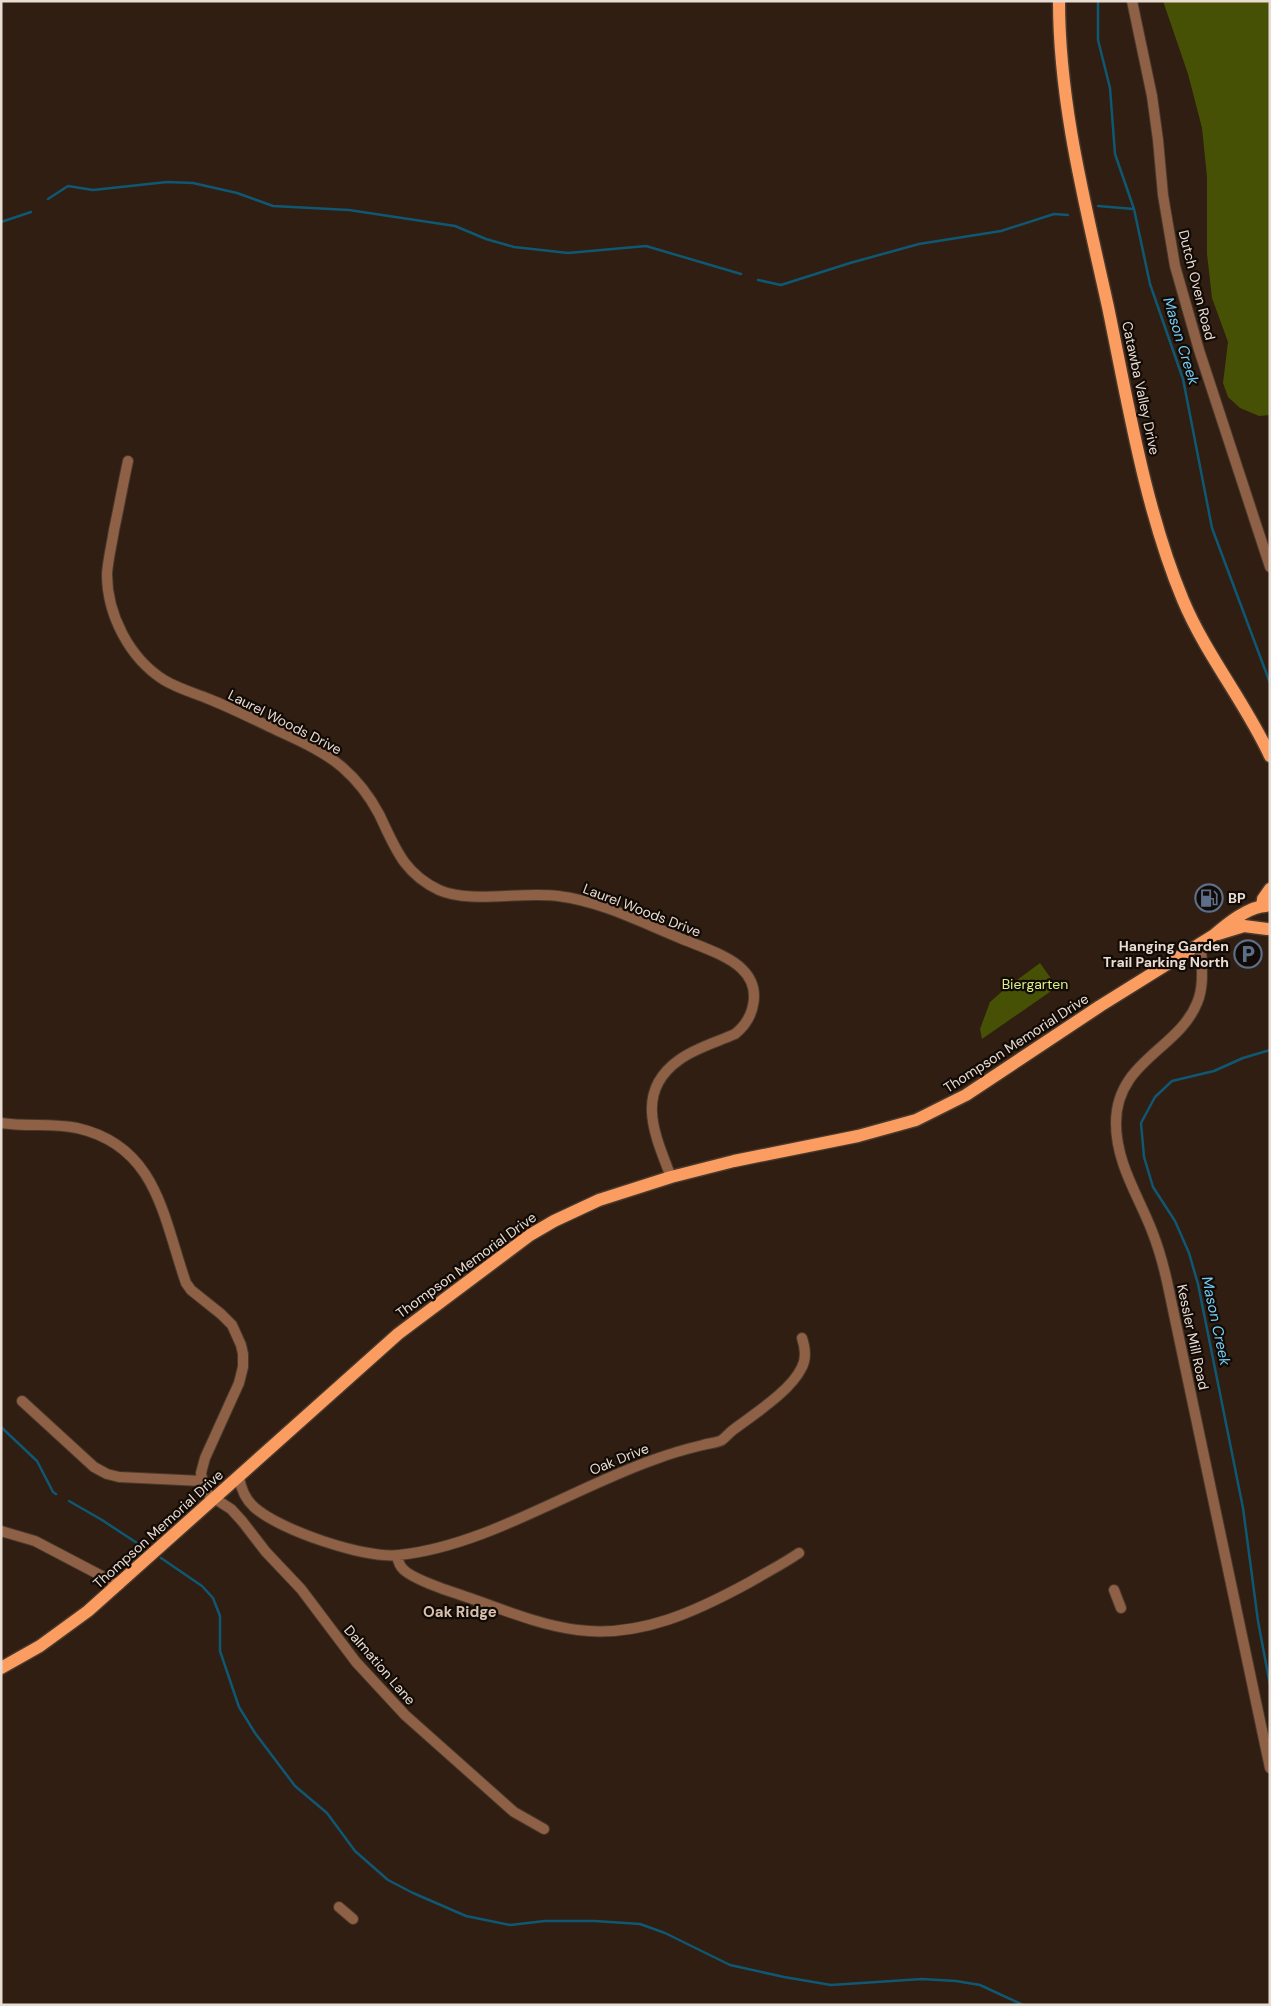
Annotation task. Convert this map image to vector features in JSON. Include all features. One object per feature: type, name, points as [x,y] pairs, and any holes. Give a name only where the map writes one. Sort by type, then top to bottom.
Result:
[{"type":"main road","name":"Catawba Valley Drive","points":[[1059,1],[1061,58],[1066,101],[1079,175],[1131,416],[1157,524],[1184,602],[1204,643],[1260,735],[1270,756]]},
{"type":"main road","points":[[1268,930],[1263,918],[1266,905],[1263,898],[1270,890]]},
{"type":"main road","name":"Thompson Memorial Drive","points":[[1,1668],[64,1630],[119,1585],[398,1334],[530,1235],[579,1208],[634,1188],[734,1161],[889,1129],[942,1108],[966,1095],[1100,1006],[1214,935],[1228,923],[1266,905]]},
{"type":"main road","name":"Thompson Memorial Drive","points":[[1214,935],[1244,926],[1268,930]]},
{"type":"street","name":"Dutch Oven Road","points":[[1132,1],[1152,96],[1163,195],[1175,266],[1199,350],[1270,567]]},
{"type":"street","name":"Laurel Woods Drive","points":[[128,461],[108,562],[108,590],[114,613],[123,635],[141,660],[155,673],[172,684],[230,708],[334,760],[356,781],[370,799],[400,858],[422,880],[440,890],[463,896],[541,894],[584,901],[697,945],[734,962],[748,975],[754,993],[754,1003],[751,1013],[742,1028],[735,1034],[680,1059],[670,1068],[655,1089],[651,1106],[652,1122],[671,1177]]},
{"type":"street","name":"Kessler Mill Road","points":[[1200,943],[1201,991],[1198,1002],[1185,1022],[1144,1060],[1127,1084],[1117,1110],[1116,1138],[1123,1166],[1152,1231],[1168,1286],[1270,1768]]},
{"type":"street","points":[[1,1123],[75,1128],[107,1138],[124,1148],[141,1167],[152,1184],[164,1214],[186,1283],[191,1290],[221,1314],[236,1334],[243,1354],[240,1383],[205,1458],[201,1473],[204,1489],[214,1500]]},
{"type":"street","name":"Oak Drive","points":[[239,1477],[246,1498],[253,1506],[277,1522],[308,1535],[380,1556],[397,1556],[446,1545],[481,1534],[645,1463],[673,1453],[720,1441],[783,1391],[794,1379],[805,1360],[805,1345],[802,1338]]},
{"type":"street","points":[[22,1401],[94,1466],[107,1474],[119,1478],[202,1481]]},
{"type":"street","name":"Dalmation Lane","points":[[214,1500],[231,1509],[242,1521],[266,1552],[301,1589],[356,1662],[405,1715],[514,1812],[544,1829]]},
{"type":"street","points":[[1,1531],[35,1541],[119,1585]]},
{"type":"street","points":[[397,1556],[398,1562],[406,1572],[444,1590],[537,1620],[578,1630],[626,1630],[681,1616],[772,1570],[799,1553]]},
{"type":"street","points":[[1114,1590],[1121,1608]]},
{"type":"street","points":[[339,1907],[353,1919]]},
{"type":"green space","points":[[1163,1],[1270,1],[1270,415],[1259,416],[1240,408],[1228,397],[1223,383],[1228,342],[1212,298],[1207,254],[1207,177],[1202,128],[1188,74]]},
{"type":"green space","name":"Biergarten","points":[[1040,963],[1057,987],[982,1039],[980,1029],[990,1002]]},
{"type":"waterway","name":"Mason Creek","points":[[1098,1],[1098,40],[1110,88],[1115,154],[1134,209],[1150,284],[1183,379],[1212,528],[1270,683]]},
{"type":"waterway","points":[[48,199],[68,186],[93,190],[167,182],[193,183],[237,193],[273,206],[349,210],[455,226],[486,239],[514,247],[568,253],[646,246],[741,274]]},
{"type":"waterway","points":[[1098,206],[1134,209]]},
{"type":"waterway","points":[[1,222],[31,212]]},
{"type":"waterway","points":[[758,280],[781,285],[919,244],[1001,231],[1054,214],[1068,215]]},
{"type":"waterway","name":"Mason Creek","points":[[1270,1050],[1243,1058],[1214,1071],[1172,1081],[1155,1097],[1141,1123],[1144,1157],[1153,1187],[1175,1221],[1189,1253],[1198,1284],[1243,1508],[1258,1621],[1270,1685]]},
{"type":"waterway","points":[[1,1427],[37,1461],[53,1492],[56,1494]]},
{"type":"waterway","points":[[69,1501],[146,1549]]},
{"type":"waterway","points":[[161,1558],[202,1586],[213,1598],[220,1616],[220,1651],[239,1707],[255,1733],[295,1786],[327,1813],[355,1851],[388,1880],[413,1893],[466,1916],[510,1925],[545,1921],[595,1921],[640,1924],[665,1933],[730,1965],[784,1977],[831,1985],[922,1979],[956,1981],[980,1985],[1023,2005]]},
{"type":"place","name":"BP","points":[[1209,898]]},
{"type":"place","name":"Hanging Garden Trail Parking North","points":[[1248,954]]},
{"type":"district","name":"Oak Ridge","points":[[460,1612]]}]
